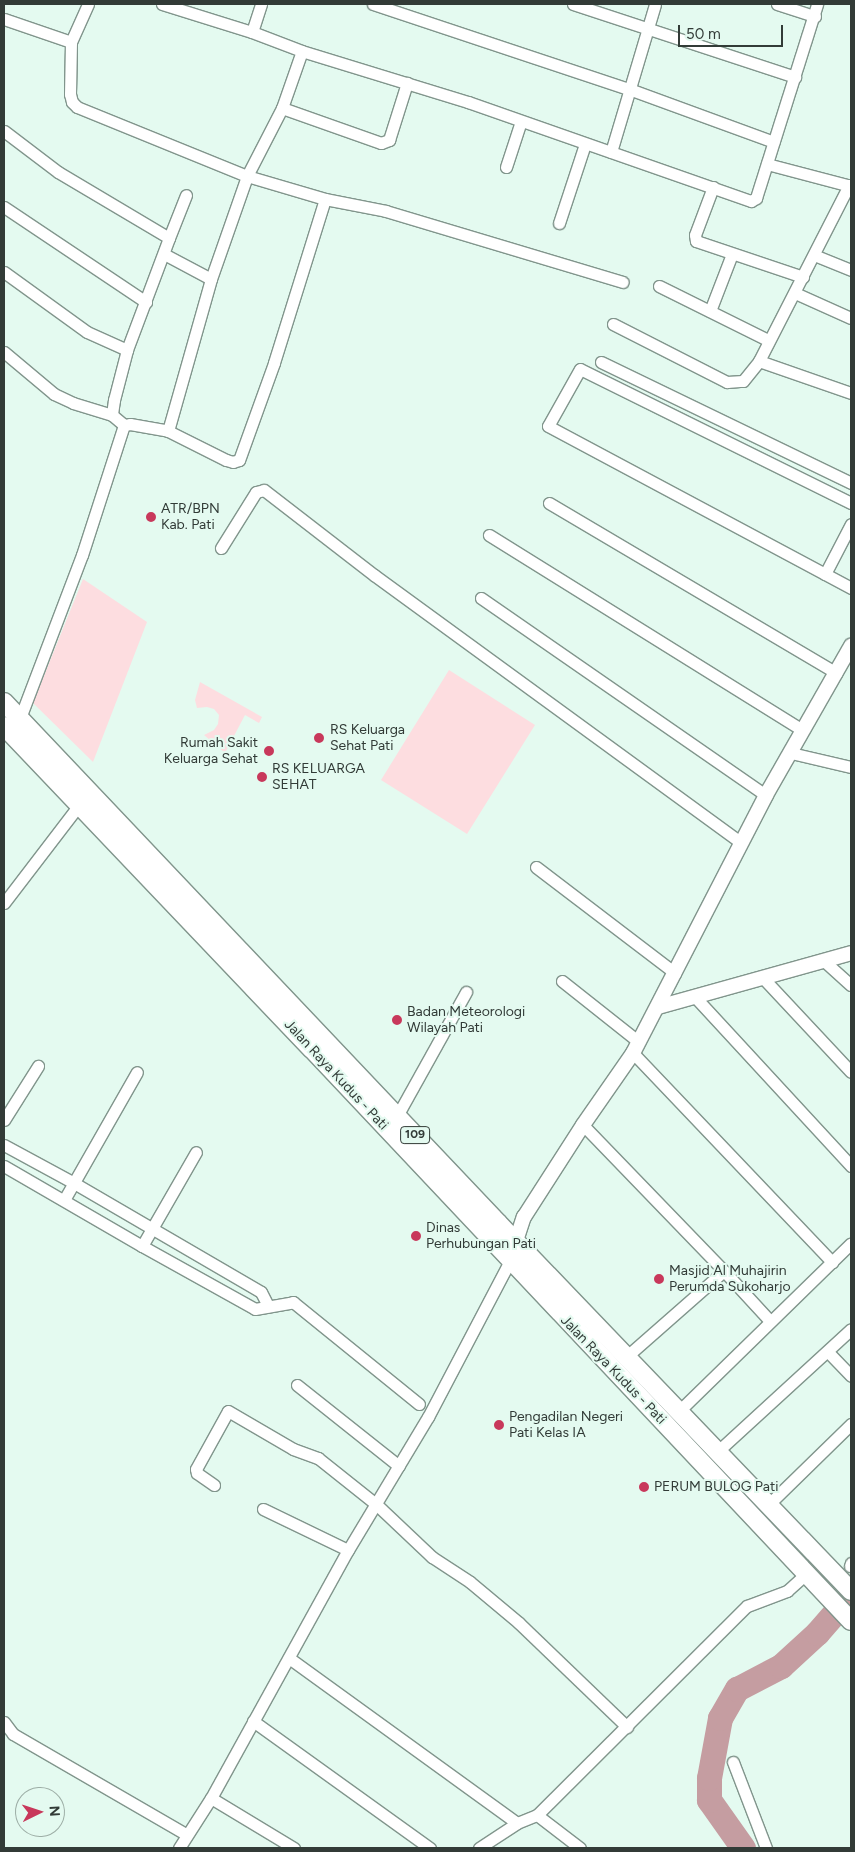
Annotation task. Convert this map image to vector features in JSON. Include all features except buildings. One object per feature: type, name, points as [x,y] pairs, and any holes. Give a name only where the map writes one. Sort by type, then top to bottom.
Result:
[{"type":"main road","name":"Jalan Raya Kudus - Pati","points":[[4,702],[516,1242],[851,1590]]},
{"type":"main road","name":"Jalan Raya Kudus - Pati","points":[[4,726],[306,1042],[851,1621]]},
{"type":"street","points":[[88,4],[71,42],[70,94],[76,108],[247,176],[326,199],[414,219],[623,282]]},
{"type":"street","points":[[162,4],[521,121],[713,187],[748,201],[756,198],[796,77],[817,4]]},
{"type":"street","points":[[252,32],[261,4]]},
{"type":"street","points":[[373,4],[629,89],[774,142]]},
{"type":"street","points":[[574,4],[796,77]]},
{"type":"street","points":[[611,152],[655,4]]},
{"type":"street","points":[[777,4],[814,16]]},
{"type":"street","points":[[4,19],[71,42]]},
{"type":"street","points":[[168,432],[211,279],[247,176],[282,108],[302,51]]},
{"type":"street","points":[[282,108],[381,143],[389,140],[407,83]]},
{"type":"street","points":[[506,167],[521,121]]},
{"type":"street","points":[[4,131],[58,172],[169,238]]},
{"type":"street","points":[[559,223],[585,144]]},
{"type":"street","points":[[613,324],[726,382],[743,381],[759,361],[768,340],[795,293],[850,185],[767,164]]},
{"type":"street","points":[[713,187],[695,235],[696,241],[803,277]]},
{"type":"street","points":[[112,415],[127,350],[186,195]]},
{"type":"street","points":[[124,426],[130,424],[168,432],[226,460],[233,462],[239,460],[274,363],[326,199]]},
{"type":"street","points":[[4,207],[146,302]]},
{"type":"street","points":[[164,254],[211,279]]},
{"type":"street","points":[[710,311],[732,254]]},
{"type":"street","points":[[814,255],[851,270]]},
{"type":"street","points":[[4,272],[87,332],[127,350]]},
{"type":"street","points":[[660,286],[768,340]]},
{"type":"street","points":[[795,293],[851,318]]},
{"type":"street","points":[[4,352],[54,394],[74,403],[112,415],[124,426]]},
{"type":"street","points":[[759,361],[851,393]]},
{"type":"street","points":[[601,362],[851,483]]},
{"type":"street","points":[[851,504],[580,369],[548,426],[851,588]]},
{"type":"street","points":[[20,718],[82,555],[124,426]]},
{"type":"street","points":[[221,548],[256,492],[264,490],[374,576],[741,843]]},
{"type":"street","points":[[549,503],[836,673]]},
{"type":"street","points":[[825,574],[851,524]]},
{"type":"street","points":[[489,535],[802,730]]},
{"type":"street","points":[[481,598],[766,795]]},
{"type":"street","points":[[179,1848],[211,1798],[348,1550],[377,1505],[428,1417],[510,1260],[524,1218],[583,1125],[636,1048],[766,795],[851,646]]},
{"type":"street","points":[[791,753],[851,767]]},
{"type":"street","points":[[4,903],[78,805]]},
{"type":"street","points":[[536,867],[675,973]]},
{"type":"street","points":[[658,1007],[764,979],[851,953]]},
{"type":"street","points":[[824,961],[851,985]]},
{"type":"street","points":[[764,979],[851,1072]]},
{"type":"street","points":[[562,981],[636,1048],[832,1262]]},
{"type":"street","points":[[397,1116],[466,992]]},
{"type":"street","points":[[696,998],[851,1166]]},
{"type":"street","points":[[4,1120],[38,1066]]},
{"type":"street","points":[[64,1200],[137,1072]]},
{"type":"street","points":[[583,1125],[724,1271],[770,1322]]},
{"type":"street","points":[[4,1145],[74,1183],[261,1292],[268,1306]]},
{"type":"street","points":[[142,1246],[153,1230],[196,1152]]},
{"type":"street","points":[[4,1166],[255,1309],[293,1302],[419,1404]]},
{"type":"street","points":[[679,1411],[851,1242]]},
{"type":"street","points":[[626,1357],[724,1271]]},
{"type":"street","points":[[718,1451],[851,1329]]},
{"type":"street","points":[[828,1352],[851,1376]]},
{"type":"street","points":[[297,1386],[399,1466]]},
{"type":"street","points":[[214,1485],[197,1474],[196,1469],[228,1410],[293,1449],[318,1458],[377,1505],[432,1557],[470,1582],[519,1623],[627,1727]]},
{"type":"street","points":[[769,1504],[851,1424]]},
{"type":"street","points":[[263,1509],[348,1550]]},
{"type":"street","points":[[479,1848],[517,1823],[537,1814],[627,1727],[747,1606],[787,1591],[812,1578]]},
{"type":"street","points":[[288,1658],[517,1823]]},
{"type":"street","points":[[253,1721],[430,1848]]},
{"type":"street","points":[[4,1722],[13,1734],[187,1836]]},
{"type":"street","points":[[733,1762],[766,1848]]},
{"type":"street","points":[[211,1798],[294,1848]]},
{"type":"street","points":[[537,1814],[580,1848]]},
{"type":"shaded area","points":[[83,579],[147,622],[93,762],[33,703]]},
{"type":"shaded area","points":[[449,670],[535,725],[467,834],[381,780]]},
{"type":"shaded area","points":[[200,682],[262,717],[259,723],[245,715],[225,753],[204,735],[214,730],[218,724],[219,715],[214,709],[207,707],[197,708],[195,700]]},
{"type":"waterway","points":[[743,1848],[709,1800],[709,1778],[720,1718],[737,1689],[781,1666],[817,1633],[851,1594]]},
{"type":"place","name":"ATR/BPN Kab. Pati","points":[[151,517]]},
{"type":"place","name":"RS Keluarga Sehat Pati","points":[[319,738]]},
{"type":"place","name":"Rumah Sakit Keluarga Sehat","points":[[269,751]]},
{"type":"place","name":"RS KELUARGA SEHAT","points":[[262,777]]},
{"type":"place","name":"Badan Meteorologi Wilayah Pati","points":[[397,1020]]},
{"type":"place","name":"Dinas Perhubungan Pati","points":[[416,1236]]},
{"type":"place","name":"Masjid Al Muhajirin Perumda Sukoharjo","points":[[659,1279]]},
{"type":"place","name":"Pengadilan Negeri Pati Kelas IA","points":[[499,1425]]},
{"type":"place","name":"PERUM BULOG Pati","points":[[644,1487]]}]
